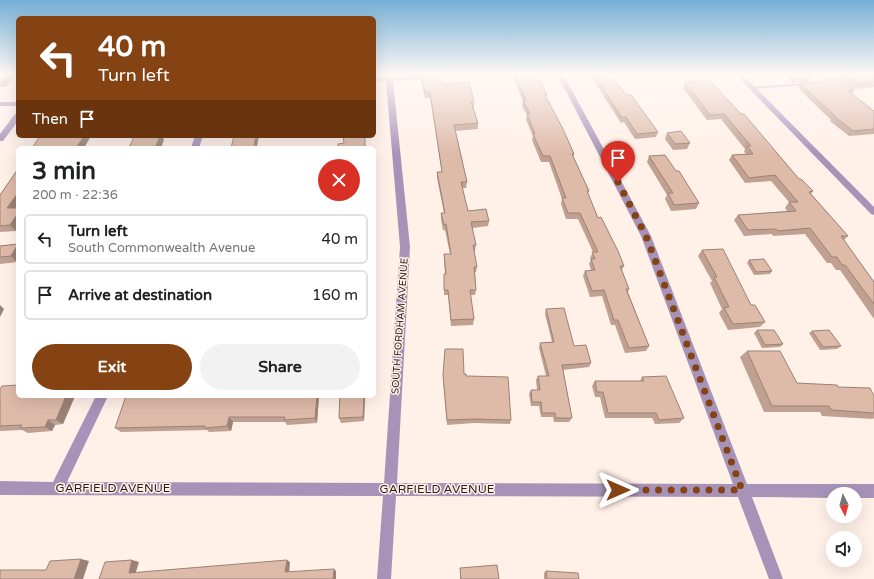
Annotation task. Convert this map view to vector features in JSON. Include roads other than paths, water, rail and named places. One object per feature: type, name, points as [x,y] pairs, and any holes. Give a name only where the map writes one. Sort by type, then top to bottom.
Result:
[{"type":"street","name":"SOUTH FORDHAM AVENUE","points":[[384,579],[388,489],[405,247],[392,101]]},
{"type":"street","points":[[574,101],[646,236],[776,579]]},
{"type":"street","points":[[765,101],[874,212]]},
{"type":"street","points":[[0,104],[16,104]]},
{"type":"street","points":[[0,139],[16,119]]},
{"type":"street","points":[[57,488],[101,398]]},
{"type":"street","name":"GARFIELD AVENUE","points":[[0,488],[874,491]]}]
